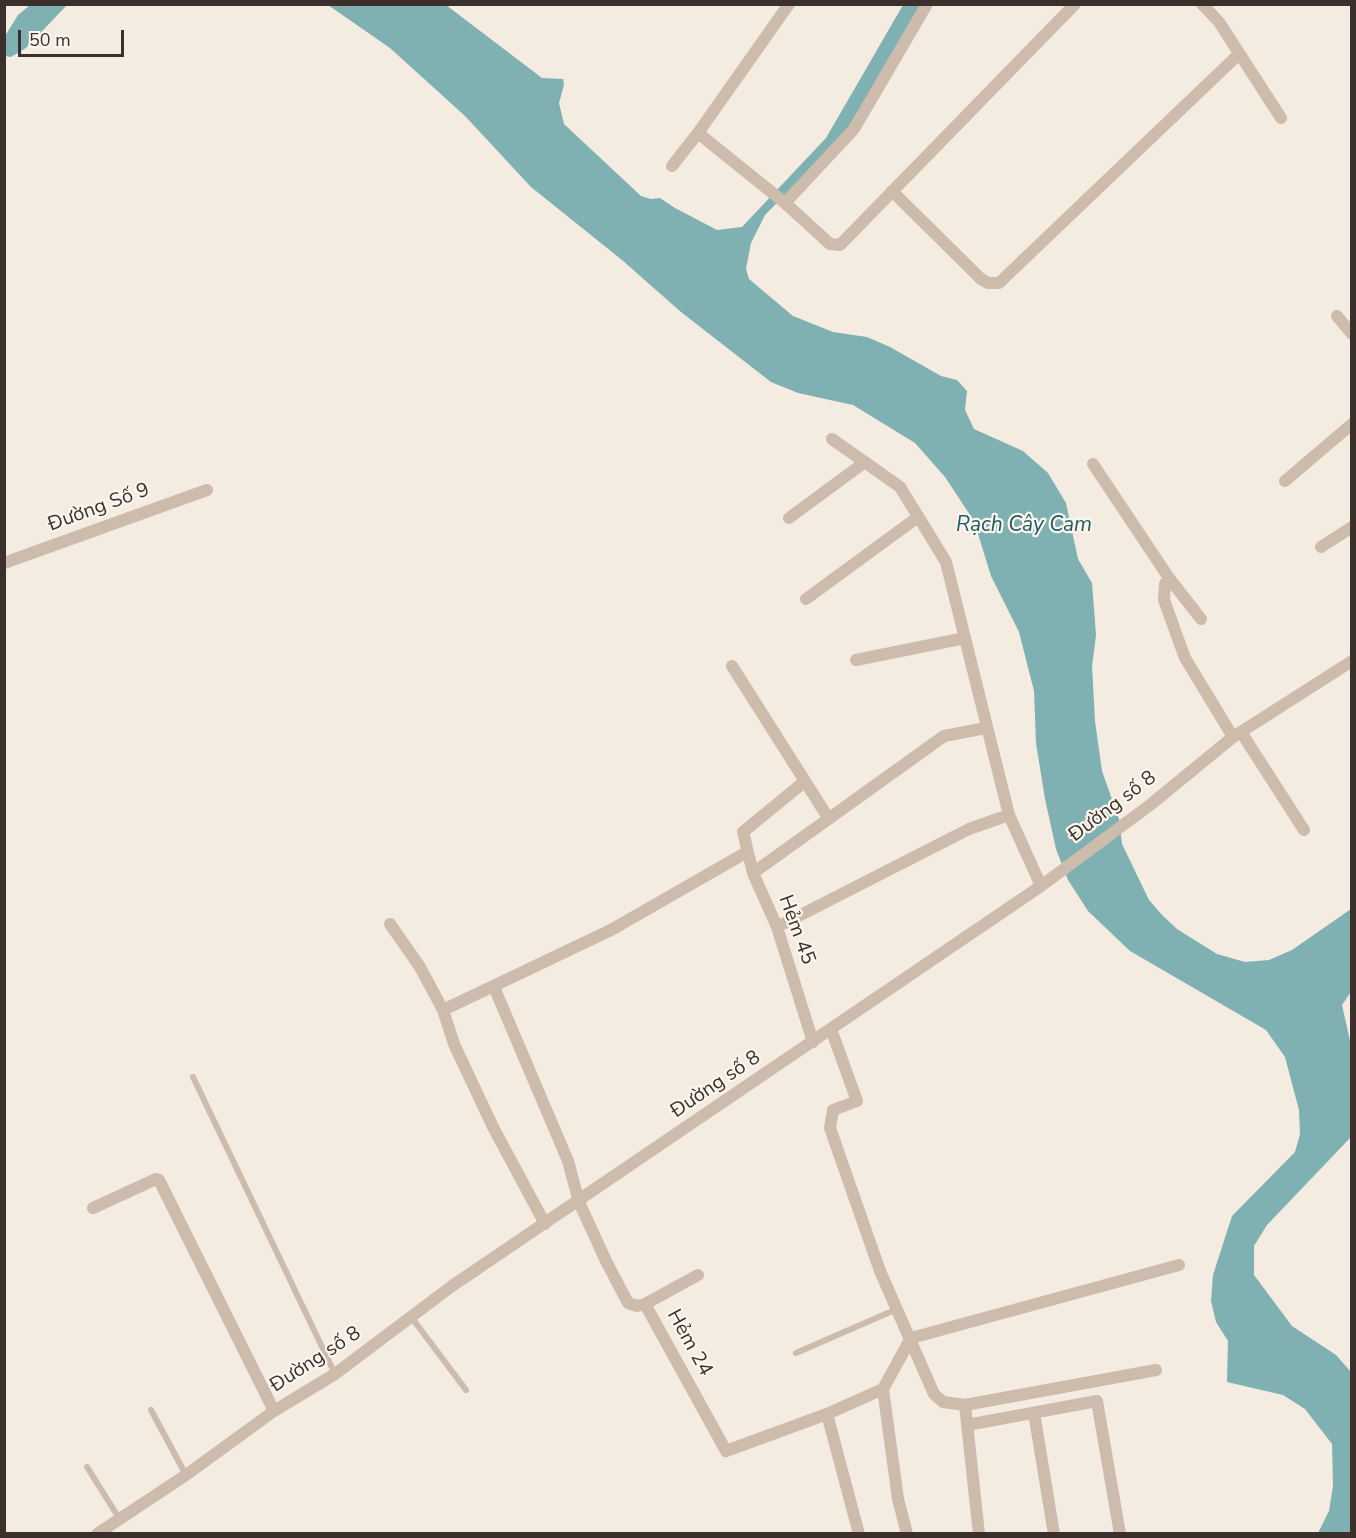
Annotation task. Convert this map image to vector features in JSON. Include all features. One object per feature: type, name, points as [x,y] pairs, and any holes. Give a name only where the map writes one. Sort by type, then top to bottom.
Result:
[{"type":"street","points":[[672,166],[789,4]]},
{"type":"street","points":[[785,203],[854,129],[927,4]]},
{"type":"street","points":[[698,133],[785,203],[830,244],[840,245],[1075,4]]},
{"type":"street","points":[[1202,4],[1219,22],[1281,118]]},
{"type":"street","points":[[892,191],[981,279],[988,283],[999,283],[1239,54]]},
{"type":"street","points":[[1337,316],[1352,334]]},
{"type":"street","points":[[1285,481],[1352,424]]},
{"type":"street","points":[[832,439],[900,487],[946,562],[1009,815],[1045,883]]},
{"type":"street","points":[[789,518],[865,462]]},
{"type":"street","points":[[1093,464],[1169,578],[1201,619]]},
{"type":"street","name":"Đường Số 9","points":[[4,563],[207,490]]},
{"type":"street","points":[[806,599],[918,517]]},
{"type":"street","points":[[1321,548],[1352,527]]},
{"type":"street","points":[[1169,578],[1165,584],[1164,600],[1185,658],[1304,830]]},
{"type":"street","points":[[856,660],[965,638]]},
{"type":"street","name":"Đường số 8","points":[[97,1533],[186,1475],[274,1411],[335,1374],[452,1286],[579,1202],[1045,883],[1150,805],[1237,735],[1352,661]]},
{"type":"street","points":[[732,666],[829,819]]},
{"type":"street","points":[[753,873],[944,736],[986,728]]},
{"type":"street","name":"Hẻm 45","points":[[804,782],[743,832],[753,873],[777,927],[813,1042]]},
{"type":"street","points":[[777,927],[969,829],[1009,815]]},
{"type":"street","points":[[443,1010],[611,930],[747,852]]},
{"type":"street","points":[[390,924],[420,967],[443,1010],[454,1044],[493,1127],[545,1224]]},
{"type":"street","points":[[494,987],[568,1161],[579,1202]]},
{"type":"street","points":[[831,1029],[857,1101],[833,1110],[830,1128],[880,1271],[934,1394],[943,1402],[965,1405],[1156,1370]]},
{"type":"street","points":[[93,1208],[156,1179],[159,1180],[274,1411]]},
{"type":"street","name":"Hẻm 24","points":[[579,1202],[628,1304],[637,1306],[645,1304],[726,1451],[827,1414]]},
{"type":"street","points":[[907,1533],[898,1499],[883,1389],[911,1338],[1179,1265]]},
{"type":"street","points":[[645,1304],[698,1275]]},
{"type":"street","points":[[859,1533],[827,1414],[883,1389]]},
{"type":"street","points":[[967,1425],[1097,1401],[1120,1533]]},
{"type":"street","points":[[965,1405],[979,1533]]},
{"type":"street","points":[[1034,1413],[1054,1533]]},
{"type":"lane","points":[[193,1077],[335,1374]]},
{"type":"lane","points":[[796,1353],[898,1309]]},
{"type":"lane","points":[[412,1318],[466,1390]]},
{"type":"lane","points":[[151,1410],[186,1475]]},
{"type":"lane","points":[[87,1467],[119,1518]]},
{"type":"water","points":[[30,5],[67,5],[26,48],[11,57],[5,56],[5,36],[18,15]]},
{"type":"water","name":"Rạch Cây Cam","points":[[328,5],[446,5],[542,78],[563,79],[564,85],[559,103],[564,124],[641,196],[651,199],[660,198],[717,230],[742,227],[826,138],[903,5],[922,5],[845,133],[765,215],[751,243],[746,269],[749,279],[793,316],[833,332],[867,337],[890,347],[941,376],[957,380],[967,391],[965,410],[974,429],[1023,451],[1048,473],[1066,503],[1078,559],[1092,583],[1096,635],[1092,666],[1095,721],[1102,771],[1119,819],[1122,844],[1149,900],[1162,915],[1177,929],[1217,954],[1245,962],[1269,960],[1292,950],[1351,909],[1351,992],[1342,1005],[1351,1045],[1351,1137],[1267,1225],[1254,1246],[1254,1275],[1292,1326],[1336,1355],[1351,1372],[1351,1533],[1318,1533],[1329,1511],[1333,1486],[1332,1444],[1305,1409],[1283,1395],[1227,1382],[1228,1341],[1216,1322],[1211,1301],[1213,1275],[1232,1216],[1295,1152],[1300,1134],[1299,1110],[1285,1057],[1266,1030],[1130,951],[1088,911],[1068,880],[1056,849],[1045,799],[1036,743],[1034,691],[1019,632],[991,576],[974,521],[945,477],[915,443],[853,405],[798,393],[771,382],[681,312],[622,260],[531,187],[465,116],[390,48]]}]
